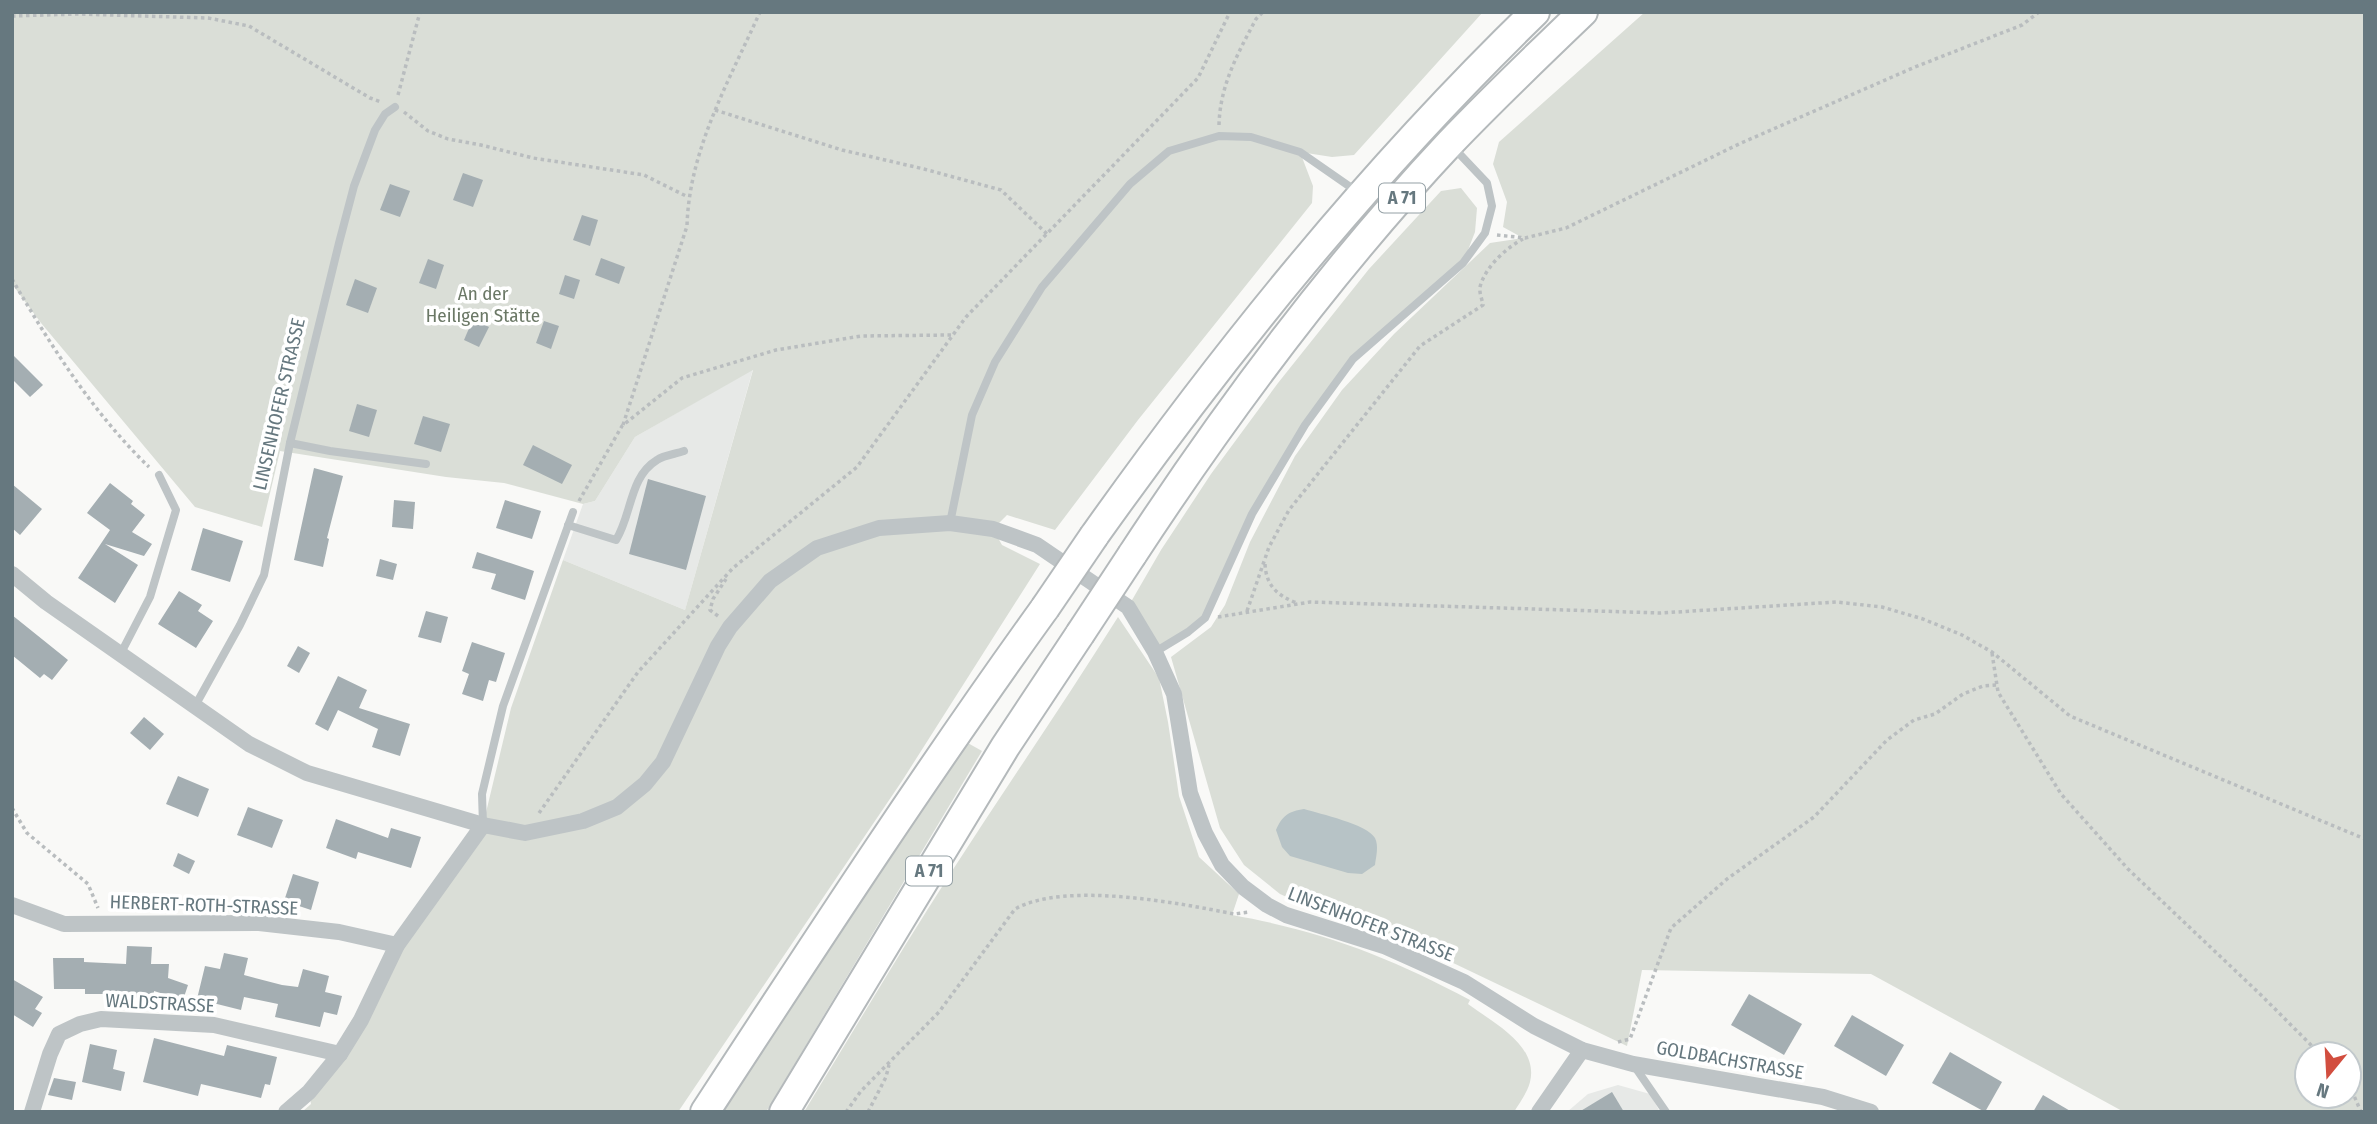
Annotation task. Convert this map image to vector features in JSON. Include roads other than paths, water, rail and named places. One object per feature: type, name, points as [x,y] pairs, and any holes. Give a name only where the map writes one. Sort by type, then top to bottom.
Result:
[{"type":"highway","name":"A 71","points":[[705,1112],[833,914],[963,721],[1162,440],[1232,348],[1361,194],[1421,128],[1535,12]]},
{"type":"highway","name":"A 71","points":[[784,1112],[1005,747],[1193,462],[1259,370],[1349,258],[1450,144],[1583,12]]},
{"type":"street","name":"LINSENHOFER STRASSE","points":[[12,574],[46,602],[248,744],[307,773],[483,825],[525,833],[583,821],[617,807],[645,785],[663,762],[718,646],[731,625],[770,581],[817,548],[879,527],[950,523],[993,529],[1037,545],[1128,607],[1155,652],[1174,694],[1191,793],[1205,833],[1222,865],[1243,887],[1286,915],[1384,946],[1453,977],[1534,1026],[1582,1051]]},
{"type":"street","points":[[286,1112],[309,1092],[340,1054],[361,1020],[397,945],[483,825]]},
{"type":"street","name":"HERBERT-ROTH-STRASSE","points":[[12,905],[64,924],[259,923],[339,932],[397,945]]},
{"type":"street","name":"WALDSTRASSE","points":[[32,1112],[50,1054],[60,1034],[79,1024],[101,1019],[214,1025],[340,1054]]},
{"type":"street","points":[[1539,1112],[1582,1051]]},
{"type":"street","name":"GOLDBACHSTRASSE","points":[[1582,1051],[1633,1065],[1823,1097],[1871,1112]]},
{"type":"lane","name":"LINSENHOFER STRASSE","points":[[195,706],[264,575],[289,443],[354,186],[375,130],[385,114],[395,107]]},
{"type":"lane","points":[[950,523],[972,415],[995,362],[1042,287],[1130,184],[1169,151],[1219,136],[1251,137],[1300,152],[1361,194]]},
{"type":"lane","points":[[1155,652],[1205,618],[1252,514],[1305,425],[1353,359],[1463,263],[1485,233],[1492,206],[1487,183],[1450,144]]},
{"type":"lane","points":[[289,443],[426,464]]},
{"type":"lane","points":[[568,525],[616,540],[622,530],[638,481],[645,471],[657,459],[684,451]]},
{"type":"lane","points":[[121,653],[150,597],[176,510],[159,475]]},
{"type":"lane","points":[[483,825],[482,794],[503,706],[573,512]]},
{"type":"lane","points":[[1633,1065],[1666,1112]]},
{"type":"park label","name":"An der Heiligen Stätte","points":[[483,304]]}]
